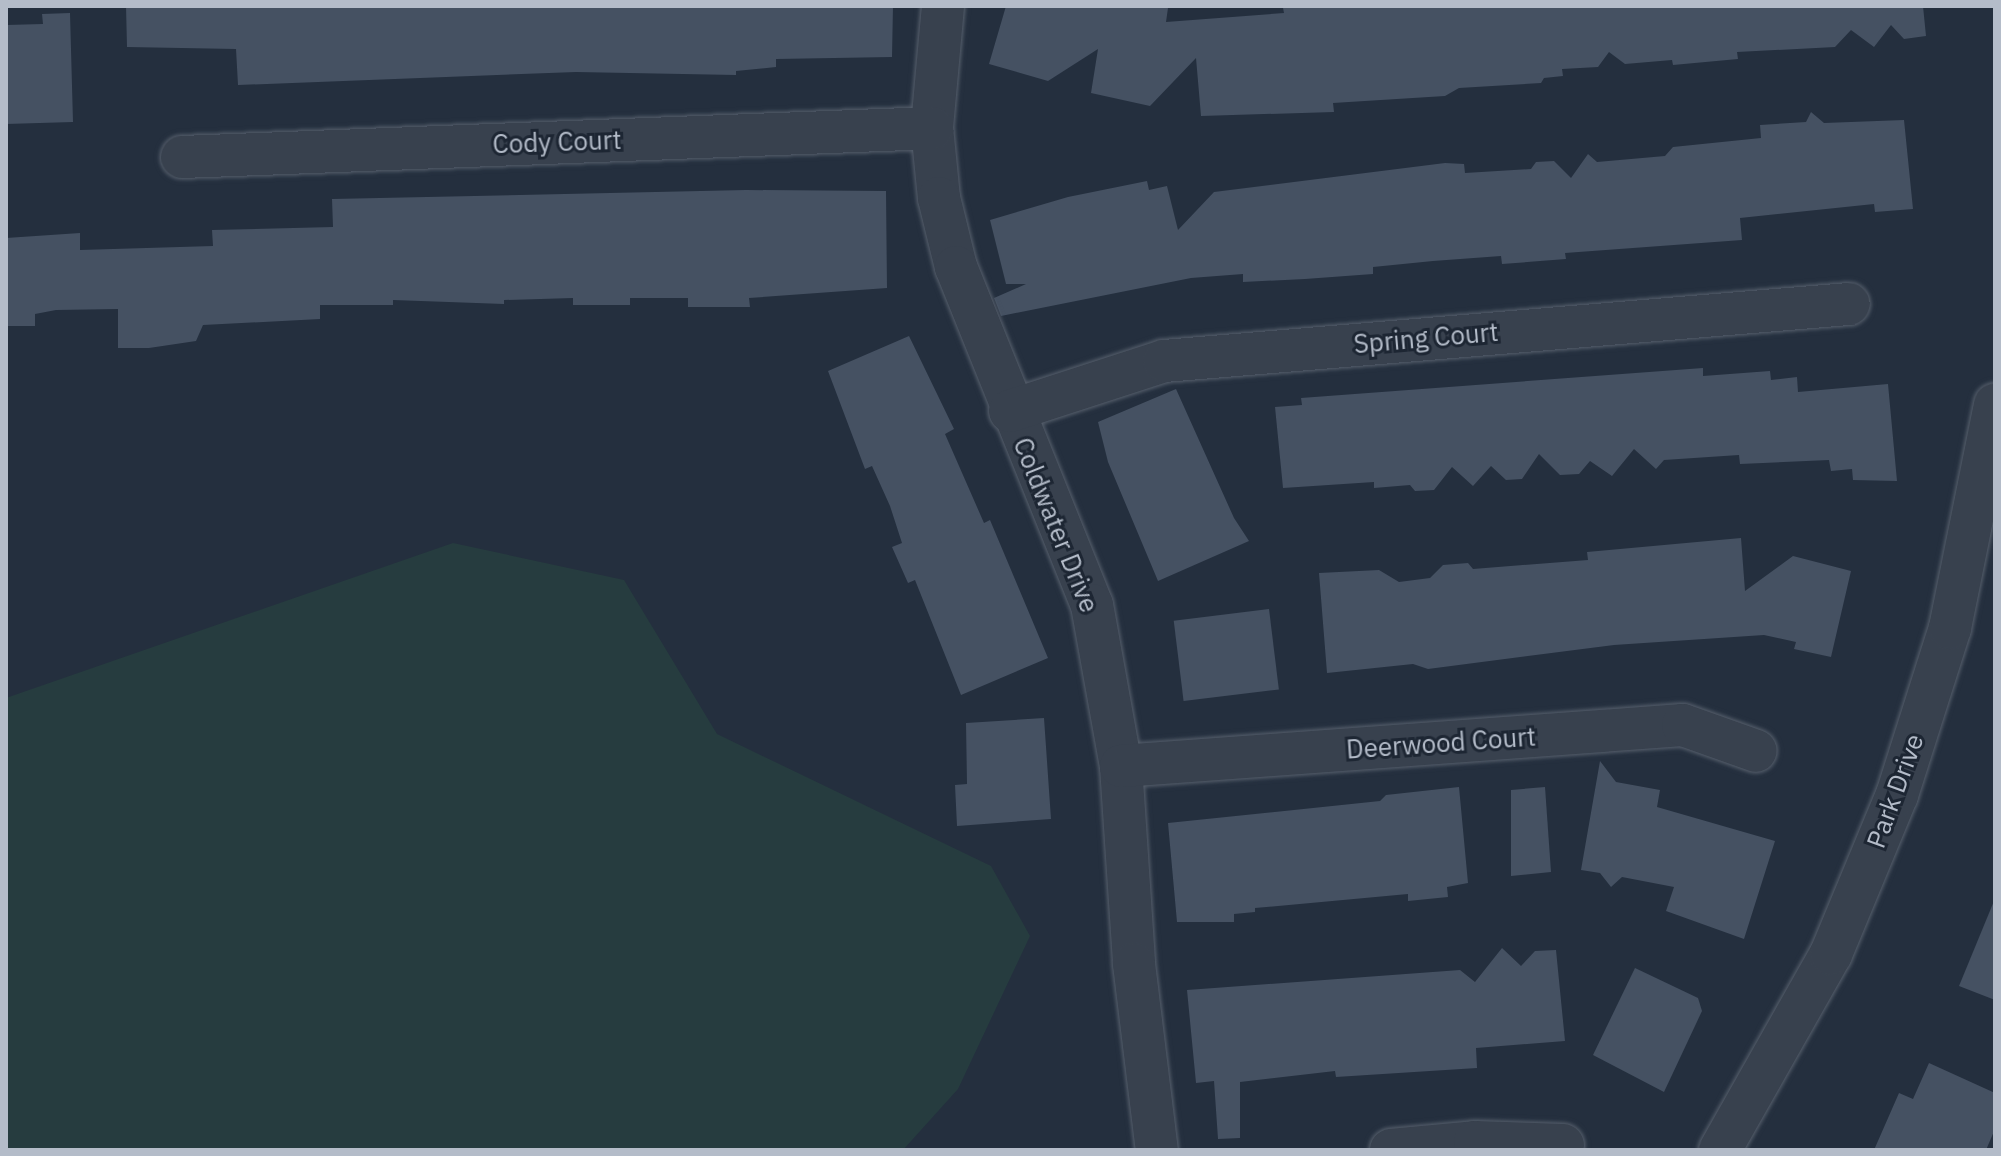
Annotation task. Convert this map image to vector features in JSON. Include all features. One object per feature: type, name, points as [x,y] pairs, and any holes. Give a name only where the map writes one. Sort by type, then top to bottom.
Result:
[{"type":"street","name":"Coldwater Drive","points":[[943,6],[932,128],[939,198],[956,267],[1010,411],[1092,605],[1121,766],[1134,964],[1157,1150]]},
{"type":"street","name":"Cody Court","points":[[182,157],[932,128]]},
{"type":"street","name":"Spring Court","points":[[1010,411],[1164,361],[1849,304]]},
{"type":"street","name":"Park Drive","points":[[1720,1150],[1831,954],[1897,795],[1950,628],[1995,404]]},
{"type":"street","name":"Deerwood Court","points":[[1121,766],[1683,725],[1756,751]]},
{"type":"street","points":[[1391,1150],[1475,1142],[1563,1145]]},
{"type":"green space","points":[[453,543],[624,580],[717,734],[991,866],[1030,936],[958,1089],[903,1150],[6,1150],[6,698]]},
{"type":"building","points":[[126,6],[893,6],[892,57],[776,59],[776,67],[736,71],[736,75],[576,72],[238,85],[236,49],[127,47]]},
{"type":"building","points":[[1006,6],[1150,6],[1168,8],[1166,22],[1284,13],[1283,8],[1304,6],[1923,6],[1926,36],[1904,39],[1891,25],[1874,47],[1851,30],[1835,47],[1737,52],[1738,59],[1673,65],[1672,60],[1625,64],[1609,52],[1598,67],[1562,69],[1563,76],[1544,78],[1541,83],[1459,88],[1445,96],[1333,103],[1334,112],[1201,116],[1196,58],[1150,106],[1091,93],[1098,49],[1048,81],[989,64]]},
{"type":"building","points":[[70,13],[73,122],[6,124],[6,25],[43,24],[42,14]]},
{"type":"building","points":[[1811,112],[1824,123],[1904,120],[1913,209],[1875,212],[1874,204],[1740,218],[1742,240],[1565,253],[1566,259],[1502,264],[1501,256],[1433,261],[1373,267],[1373,274],[1305,279],[1243,282],[1243,274],[1191,278],[1001,316],[994,298],[1026,284],[1006,284],[990,220],[1068,197],[1147,181],[1149,190],[1167,186],[1178,230],[1214,192],[1445,163],[1464,164],[1465,173],[1531,169],[1536,162],[1554,161],[1571,178],[1588,154],[1597,162],[1665,156],[1673,147],[1761,138],[1760,125],[1806,122]]},
{"type":"building","points":[[746,190],[886,191],[887,288],[749,298],[750,307],[688,307],[688,298],[630,298],[630,305],[573,305],[573,298],[504,300],[504,304],[393,300],[393,305],[320,305],[320,319],[203,325],[196,341],[149,348],[118,348],[118,309],[56,310],[35,314],[35,326],[6,326],[6,238],[80,233],[80,250],[213,246],[212,230],[333,227],[332,199]]},
{"type":"building","points":[[909,336],[954,429],[945,434],[984,523],[990,520],[1048,658],[961,695],[915,580],[908,583],[892,547],[902,543],[890,506],[872,466],[865,469],[828,371]]},
{"type":"building","points":[[1703,368],[1703,376],[1770,371],[1771,380],[1797,377],[1798,392],[1888,384],[1897,481],[1853,480],[1852,469],[1831,471],[1829,460],[1740,464],[1739,455],[1664,460],[1656,469],[1634,449],[1612,476],[1590,461],[1579,474],[1560,475],[1539,454],[1522,479],[1506,480],[1491,466],[1473,486],[1452,467],[1434,490],[1415,491],[1410,485],[1374,488],[1374,482],[1283,488],[1275,407],[1302,405],[1301,398]]},
{"type":"building","points":[[1176,389],[1234,518],[1249,541],[1158,581],[1108,462],[1098,422]]},
{"type":"building","points":[[1741,538],[1745,591],[1793,556],[1851,571],[1831,657],[1794,649],[1796,642],[1764,635],[1614,645],[1428,669],[1413,664],[1327,673],[1319,573],[1379,570],[1399,582],[1430,578],[1443,565],[1468,563],[1473,569],[1588,560],[1587,552]]},
{"type":"building","points":[[1269,609],[1279,689],[1184,701],[1174,621]]},
{"type":"building","points":[[1044,718],[1051,819],[957,826],[955,785],[967,784],[966,723]]},
{"type":"building","points":[[1600,761],[1616,782],[1660,790],[1657,807],[1775,841],[1744,939],[1666,911],[1674,887],[1622,877],[1611,887],[1600,873],[1581,870]]},
{"type":"building","points":[[1459,787],[1468,883],[1447,887],[1448,897],[1408,901],[1408,894],[1255,908],[1255,912],[1234,914],[1234,922],[1177,922],[1168,823],[1380,801],[1386,795]]},
{"type":"building","points":[[1545,787],[1551,872],[1511,876],[1511,790]]},
{"type":"building","points":[[1995,901],[1995,1000],[1959,986]]},
{"type":"building","points":[[1502,948],[1521,966],[1535,951],[1556,950],[1565,1041],[1476,1048],[1477,1068],[1336,1077],[1335,1071],[1240,1082],[1240,1138],[1218,1139],[1214,1081],[1196,1083],[1187,990],[1460,970],[1475,982]]},
{"type":"building","points":[[1635,968],[1698,998],[1702,1011],[1664,1092],[1593,1055]]},
{"type":"building","points":[[1929,1063],[1995,1093],[1995,1129],[1986,1150],[1874,1150],[1899,1093],[1913,1099]]}]
